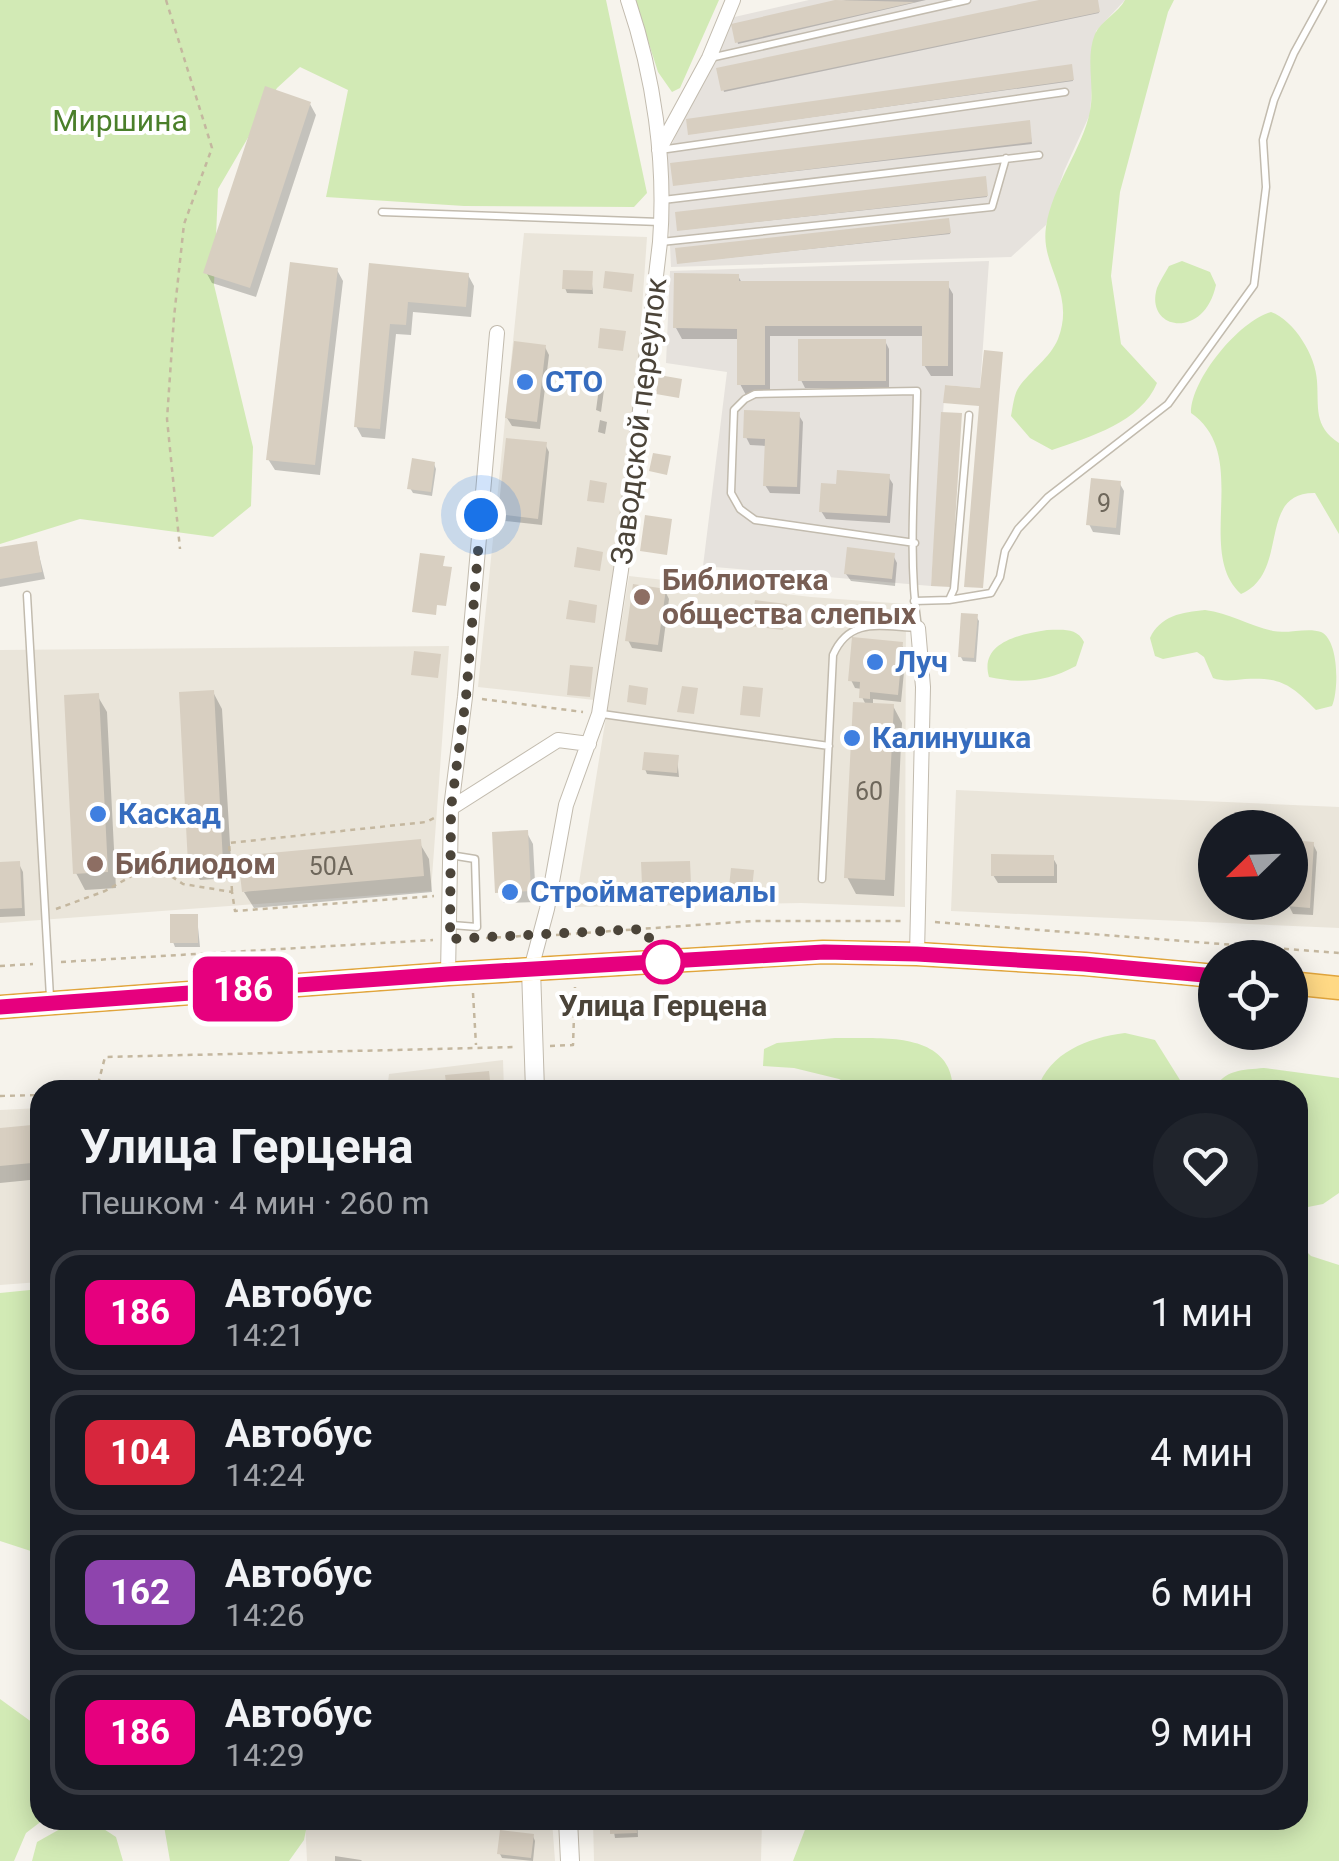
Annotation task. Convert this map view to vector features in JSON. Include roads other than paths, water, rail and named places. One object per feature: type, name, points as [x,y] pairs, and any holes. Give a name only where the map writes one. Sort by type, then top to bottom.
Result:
[{"type":"highway","points":[[0,1007],[448,974],[824,952],[1084,964],[1198,974]]},
{"type":"highway","points":[[1308,985],[1339,988]]},
{"type":"street","name":"Заводской переулок","points":[[531,970],[566,805],[600,714],[662,222],[658,150],[642,48],[628,0]]},
{"type":"street","points":[[658,150],[709,58],[733,0]]},
{"type":"street","points":[[448,974],[451,808],[466,697],[497,333]]},
{"type":"street","points":[[917,954],[922,687],[918,628]]},
{"type":"street","points":[[451,808],[558,740],[589,744]]},
{"type":"street","points":[[531,970],[535,1080]]},
{"type":"street","points":[[568,1830],[570,1861]]},
{"type":"lane","points":[[709,58],[967,0]]},
{"type":"lane","points":[[914,601],[991,593],[1000,577],[1005,552],[1018,529],[1048,497],[1168,404],[1254,286],[1266,187],[1263,140],[1274,100],[1323,0]]},
{"type":"lane","points":[[658,150],[1065,92]]},
{"type":"lane","points":[[663,200],[1040,156]]},
{"type":"lane","points":[[660,242],[992,207],[1006,158]]},
{"type":"lane","points":[[382,212],[662,222]]},
{"type":"lane","points":[[822,879],[834,655],[840,640],[850,630],[864,626],[918,628],[914,601],[915,543],[917,391],[755,394],[734,410],[732,492],[740,508],[754,520],[915,543]]},
{"type":"lane","points":[[949,600],[954,590],[969,415]]},
{"type":"lane","points":[[27,595],[50,1003]]},
{"type":"lane","points":[[600,714],[828,746]]},
{"type":"lane","points":[[450,855],[475,859],[477,926],[450,932]]},
{"type":"place","name":"СТО","points":[[525,382]]},
{"type":"place","name":"Библиотека общества слепых","points":[[642,597]]},
{"type":"place","name":"Луч","points":[[875,662]]},
{"type":"place","name":"Калинушка","points":[[852,738]]},
{"type":"place","name":"Каскад","points":[[98,814]]},
{"type":"place","name":"Библиодом","points":[[95,864]]},
{"type":"place","name":"Стройматериалы","points":[[510,892]]},
{"type":"place","name":"Улица Герцена","points":[[663,962]]},
{"type":"park label","name":"Миршина","points":[[120,121]]}]
